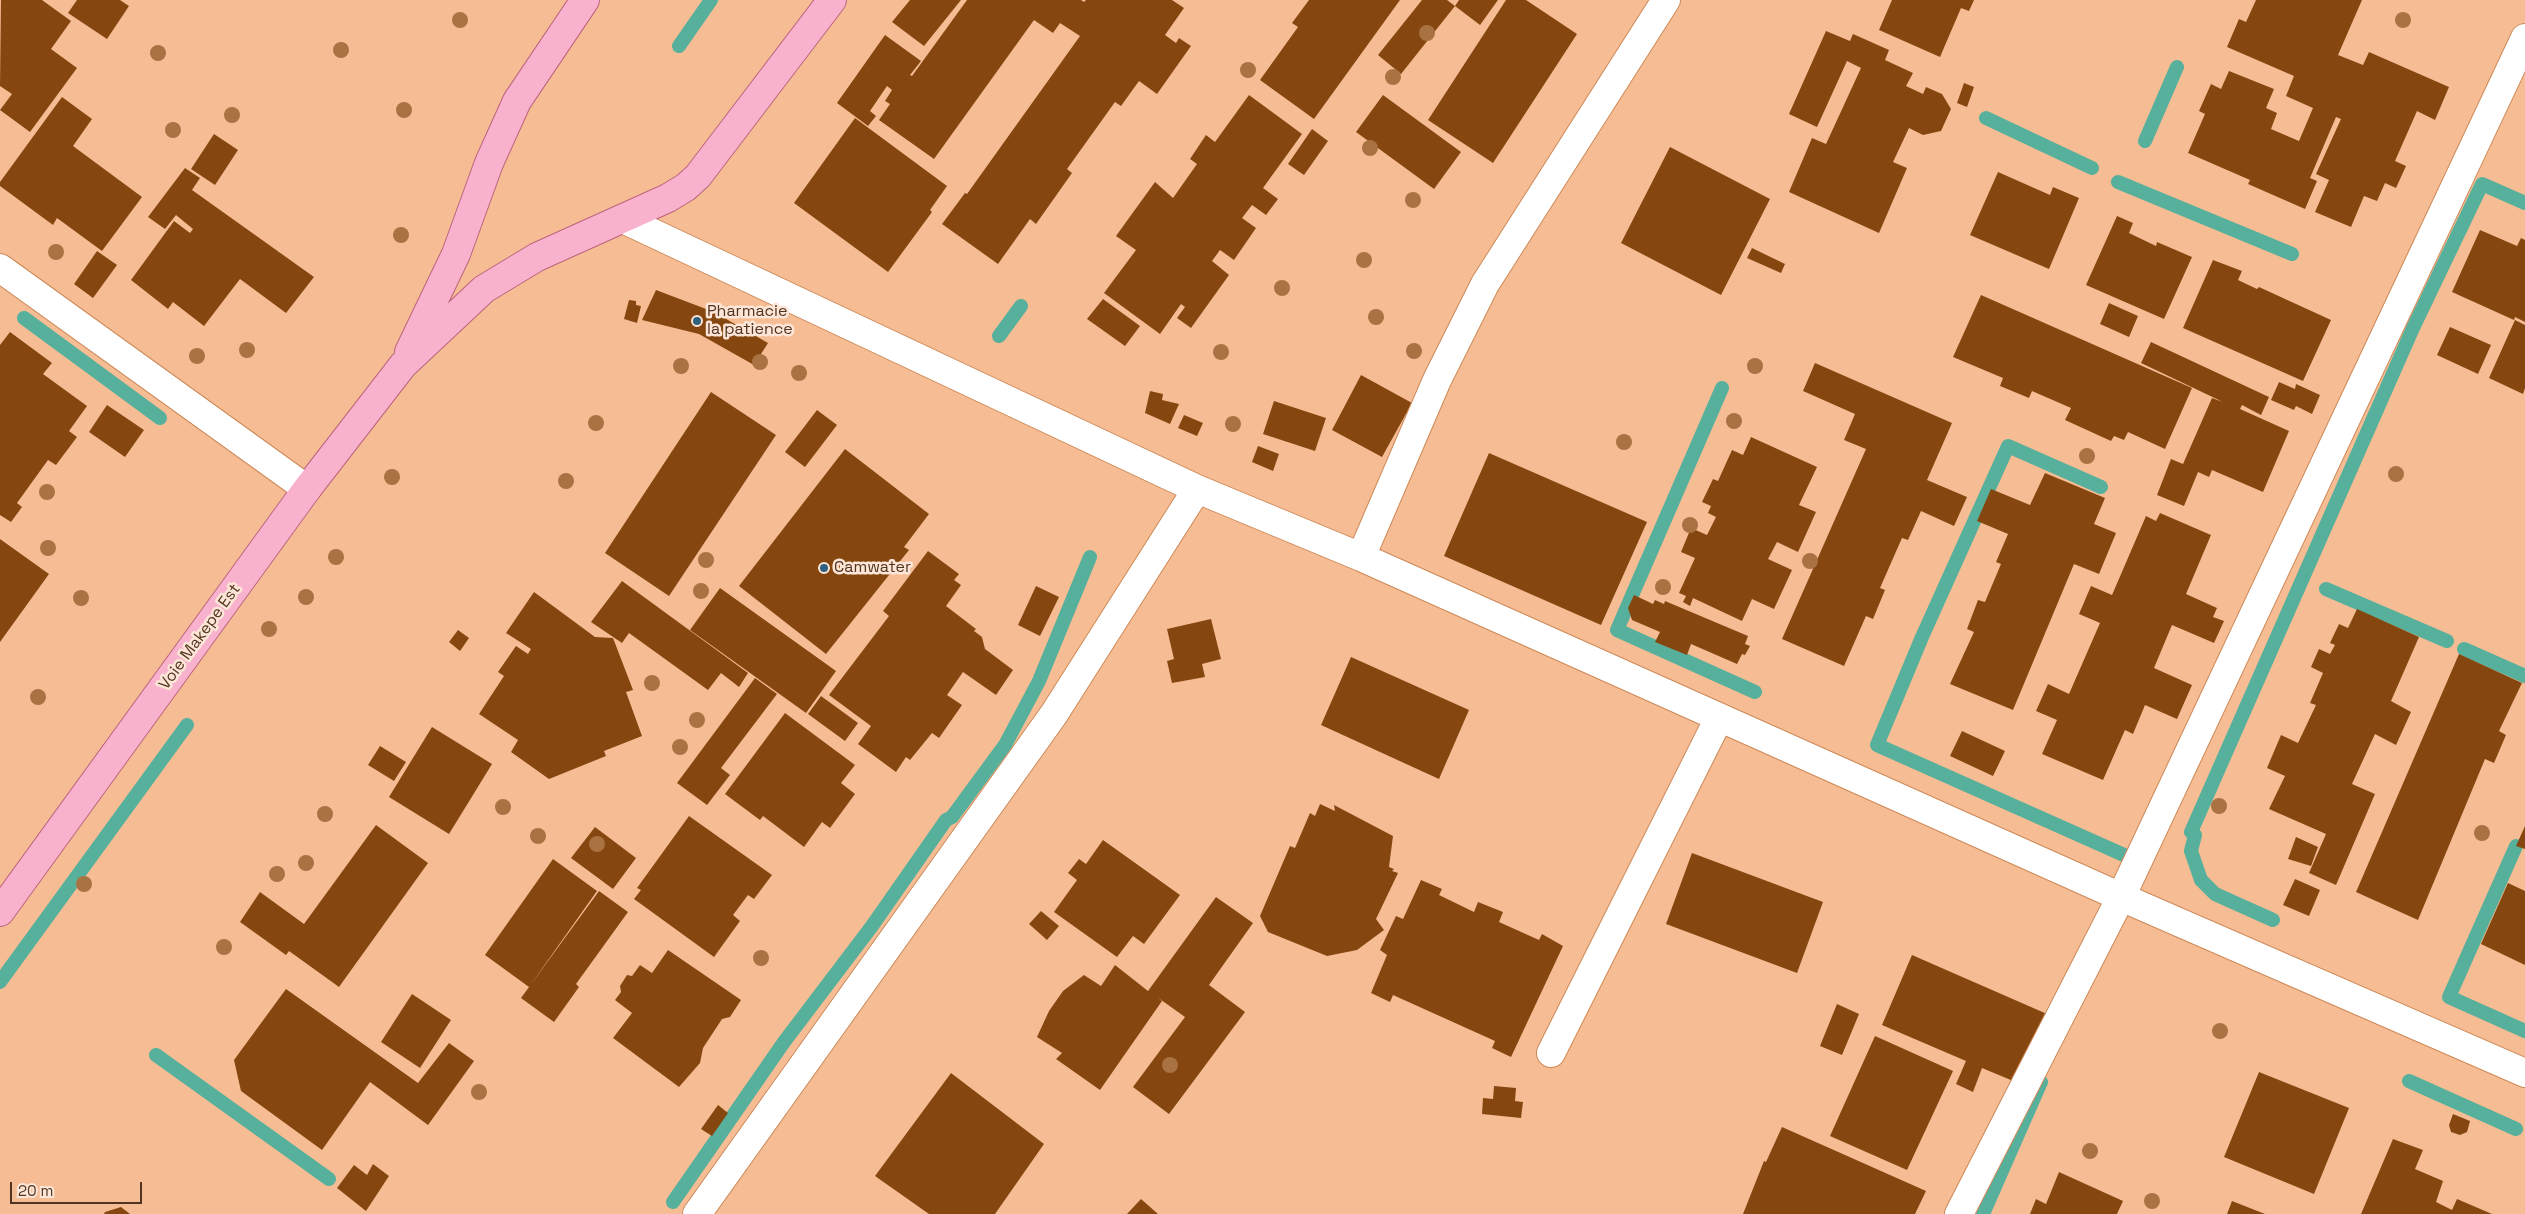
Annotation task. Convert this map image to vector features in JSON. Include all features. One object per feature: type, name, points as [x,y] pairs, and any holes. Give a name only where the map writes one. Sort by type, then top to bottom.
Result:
[{"type":"main road","points":[[403,365],[456,254],[489,163],[517,100],[585,0]]},
{"type":"main road","points":[[403,365],[484,290],[537,256],[623,219],[668,198],[686,187],[698,176],[832,0]]},
{"type":"main road","name":"Voie Makepe Est","points":[[0,912],[307,489],[403,365]]},
{"type":"street","points":[[1361,557],[1437,380],[1485,284],[1666,0]]},
{"type":"street","points":[[1959,1214],[2121,897],[2525,38]]},
{"type":"street","points":[[623,219],[1197,489],[1361,557],[2121,897],[2525,1073]]},
{"type":"street","points":[[0,268],[307,489]]},
{"type":"street","points":[[697,1214],[1054,714],[1197,489]]},
{"type":"street","points":[[1551,1053],[1719,718]]},
{"type":"building","points":[[1,0],[42,0],[71,21],[51,49],[77,68],[30,132],[0,110],[12,94],[0,86]]},
{"type":"building","points":[[77,0],[120,0],[129,6],[107,39],[68,13]]},
{"type":"building","points":[[910,0],[961,0],[924,46],[892,22]]},
{"type":"building","points":[[967,0],[1081,0],[1084,2],[1086,0],[1172,0],[1184,8],[1165,35],[1176,43],[1179,38],[1191,46],[1157,94],[1139,81],[1121,106],[1115,102],[1067,169],[1072,173],[1036,224],[1030,219],[998,264],[942,224],[965,193],[967,194],[1080,36],[1060,23],[1053,33],[1034,20],[934,159],[879,120],[890,104],[885,101],[892,90],[887,86],[870,111],[876,116],[868,126],[837,103],[885,35],[921,61],[910,75],[912,76]]},
{"type":"building","points":[[1309,0],[1400,0],[1314,119],[1260,80],[1298,27],[1292,23]]},
{"type":"building","points":[[1422,0],[1447,0],[1455,6],[1401,74],[1378,55]]},
{"type":"building","points":[[1459,0],[1498,0],[1480,25],[1455,6]]},
{"type":"building","points":[[1506,0],[1526,0],[1577,34],[1493,163],[1428,120]]},
{"type":"building","points":[[1892,0],[1974,0],[1969,11],[1961,8],[1940,57],[1879,30]]},
{"type":"building","points":[[2256,0],[2362,0],[2338,55],[2363,65],[2369,52],[2449,87],[2435,120],[2417,111],[2395,161],[2406,166],[2396,188],[2385,183],[2377,201],[2364,196],[2351,227],[2315,212],[2329,180],[2316,174],[2341,119],[2336,117],[2310,178],[2317,181],[2305,209],[2248,184],[2250,180],[2188,153],[2205,114],[2199,111],[2211,84],[2221,89],[2229,71],[2274,89],[2266,108],[2277,113],[2271,129],[2299,141],[2313,108],[2286,96],[2294,76],[2227,47],[2239,19],[2246,22]]},
{"type":"building","points":[[1826,31],[1850,41],[1853,34],[1889,50],[1885,60],[1913,73],[1906,86],[1923,94],[1926,87],[1942,94],[1951,109],[1941,131],[1923,135],[1909,128],[1893,162],[1907,168],[1879,233],[1789,192],[1812,138],[1826,144],[1861,68],[1847,61],[1817,127],[1789,114]]},
{"type":"building","points":[[1964,83],[1974,87],[1967,107],[1957,103]]},
{"type":"building","points":[[1249,95],[1302,134],[1263,188],[1278,199],[1266,215],[1252,205],[1242,218],[1256,228],[1234,260],[1220,250],[1212,261],[1229,275],[1191,328],[1177,318],[1185,307],[1181,304],[1160,334],[1104,293],[1136,250],[1116,236],[1155,182],[1173,198],[1197,164],[1190,159],[1206,135],[1215,142]]},
{"type":"building","points":[[1383,95],[1461,152],[1434,189],[1356,132]]},
{"type":"building","points":[[62,97],[92,119],[73,146],[142,197],[102,251],[57,218],[53,225],[0,186],[0,182]]},
{"type":"building","points":[[855,118],[947,186],[930,210],[932,212],[888,272],[794,203]]},
{"type":"building","points":[[1312,129],[1328,141],[1304,175],[1288,164]]},
{"type":"building","points":[[214,134],[238,150],[215,185],[191,169]]},
{"type":"building","points":[[1670,147],[1770,199],[1721,295],[1621,243]]},
{"type":"building","points":[[185,168],[200,178],[192,190],[314,277],[286,313],[240,279],[204,326],[173,302],[168,309],[131,280],[174,221],[190,233],[193,229],[176,215],[165,229],[148,217]]},
{"type":"building","points":[[1998,172],[2050,195],[2053,187],[2079,198],[2049,269],[1970,235]]},
{"type":"building","points":[[2117,216],[2133,223],[2129,233],[2156,246],[2157,242],[2192,257],[2164,319],[2086,285]]},
{"type":"building","points":[[2480,230],[2517,246],[2521,238],[2525,240],[2525,322],[2515,317],[2514,320],[2452,292]]},
{"type":"building","points":[[1752,248],[1785,264],[1781,273],[1747,258]]},
{"type":"building","points":[[97,251],[117,265],[93,298],[74,284]]},
{"type":"building","points":[[2213,260],[2242,271],[2238,280],[2257,289],[2259,287],[2331,320],[2303,381],[2183,328]]},
{"type":"building","points":[[656,290],[714,312],[768,343],[754,365],[699,334],[642,320]]},
{"type":"building","points":[[1981,295],[2192,388],[2165,449],[2128,432],[2124,440],[2114,436],[2111,441],[2065,420],[2071,408],[2032,391],[2029,398],[2000,386],[2003,378],[1953,357]]},
{"type":"building","points":[[1103,299],[1140,326],[1125,346],[1087,319]]},
{"type":"building","points":[[629,300],[636,301],[636,305],[641,306],[637,323],[624,319]]},
{"type":"building","points":[[2109,303],[2138,316],[2129,337],[2100,324]]},
{"type":"building","points":[[2515,320],[2525,325],[2525,388],[2523,394],[2489,378]]},
{"type":"building","points":[[2450,327],[2491,345],[2478,374],[2437,355]]},
{"type":"building","points":[[10,332],[52,363],[43,374],[87,406],[69,431],[77,437],[56,465],[48,460],[17,503],[22,507],[11,522],[0,515],[0,345]]},
{"type":"building","points":[[2151,342],[2269,397],[2261,415],[2242,405],[2240,409],[2289,431],[2263,492],[2212,470],[2209,477],[2198,472],[2184,506],[2157,495],[2171,459],[2183,464],[2212,398],[2223,402],[2141,363]]},
{"type":"building","points":[[1815,363],[1952,423],[1927,480],[1967,497],[1954,526],[1921,511],[1908,540],[1902,538],[1880,588],[1885,590],[1873,619],[1866,616],[1844,666],[1782,639],[1866,449],[1844,440],[1855,414],[1803,391]]},
{"type":"building","points":[[1361,375],[1412,403],[1382,457],[1332,430]]},
{"type":"building","points":[[2279,382],[2295,389],[2296,384],[2320,395],[2312,414],[2296,406],[2294,410],[2271,400]]},
{"type":"building","points":[[1150,391],[1163,394],[1162,400],[1179,404],[1170,424],[1145,413]]},
{"type":"building","points":[[711,392],[776,435],[669,596],[605,553]]},
{"type":"building","points":[[1274,401],[1326,418],[1315,451],[1263,434]]},
{"type":"building","points":[[107,405],[144,430],[125,457],[89,432]]},
{"type":"building","points":[[817,410],[837,425],[805,467],[785,452]]},
{"type":"building","points":[[1184,415],[1203,423],[1197,436],[1178,428]]},
{"type":"building","points":[[1751,437],[1817,467],[1799,505],[1816,512],[1798,552],[1777,542],[1768,559],[1792,570],[1774,609],[1752,599],[1742,621],[1693,598],[1690,606],[1683,602],[1686,596],[1679,593],[1695,558],[1681,552],[1691,528],[1707,535],[1716,517],[1708,513],[1711,506],[1702,502],[1713,479],[1718,481],[1732,450],[1743,455]]},
{"type":"building","points":[[1258,446],[1279,454],[1273,471],[1252,462]]},
{"type":"building","name":"Camwater","points":[[845,449],[929,514],[904,547],[909,550],[826,654],[739,586]]},
{"type":"building","points":[[1489,453],[1647,522],[1601,625],[1444,556]]},
{"type":"building","points":[[2045,473],[2105,498],[2094,524],[2116,533],[2099,574],[2074,564],[2013,710],[1950,684],[1974,632],[1967,629],[1978,600],[1985,602],[2001,564],[1996,562],[2008,534],[1977,521],[1991,489],[2030,505]]},
{"type":"building","points":[[2160,513],[2211,535],[2186,594],[2217,608],[2213,617],[2224,621],[2214,643],[2172,625],[2154,668],[2192,685],[2177,719],[2145,705],[2133,734],[2125,730],[2103,780],[2042,754],[2057,720],[2036,711],[2048,684],[2069,694],[2100,623],[2079,614],[2091,586],[2112,595],[2146,516],[2156,521]]},
{"type":"building","points":[[0,539],[49,574],[0,642]]},
{"type":"building","points":[[928,551],[959,574],[954,580],[961,585],[946,606],[976,629],[974,631],[982,637],[985,649],[1013,670],[996,695],[963,672],[947,695],[962,705],[939,738],[932,733],[910,760],[906,757],[896,772],[858,744],[871,726],[829,695],[889,616],[883,611]]},
{"type":"building","points":[[622,581],[748,673],[739,687],[721,673],[708,690],[629,633],[622,643],[591,622]]},
{"type":"building","points":[[1036,586],[1059,597],[1040,636],[1018,625]]},
{"type":"building","points":[[720,588],[836,671],[806,713],[690,630]]},
{"type":"building","points":[[534,592],[595,637],[613,638],[633,690],[626,692],[642,736],[604,751],[606,756],[549,779],[511,752],[518,740],[479,714],[504,676],[498,672],[516,646],[528,654],[531,649],[506,633]]},
{"type":"building","points":[[1634,595],[1653,604],[1655,600],[1664,604],[1665,601],[1748,636],[1745,644],[1750,646],[1745,655],[1742,654],[1737,664],[1691,644],[1687,655],[1655,642],[1660,632],[1632,620],[1628,608]]},
{"type":"building","points":[[2357,609],[2419,637],[2391,701],[2411,712],[2396,745],[2375,734],[2352,784],[2375,794],[2336,885],[2309,873],[2326,834],[2269,809],[2285,776],[2267,768],[2281,735],[2298,743],[2316,705],[2310,703],[2323,673],[2311,667],[2319,649],[2330,654],[2335,645],[2330,643],[2339,624],[2348,628]]},
{"type":"building","points":[[1211,619],[1221,659],[1202,664],[1205,677],[1172,683],[1167,661],[1174,659],[1167,629]]},
{"type":"building","points":[[458,630],[469,638],[460,651],[449,642]]},
{"type":"building","points":[[2459,654],[2522,683],[2499,731],[2506,735],[2494,763],[2485,759],[2418,920],[2356,892]]},
{"type":"building","points":[[1351,657],[1469,710],[1439,779],[1321,725]]},
{"type":"building","points":[[755,678],[777,694],[721,768],[730,775],[707,805],[677,783]]},
{"type":"building","points":[[821,696],[858,723],[845,741],[808,714]]},
{"type":"building","points":[[785,713],[855,765],[841,783],[855,794],[830,828],[822,822],[804,847],[763,816],[760,820],[725,794]]},
{"type":"building","points":[[432,727],[492,764],[449,834],[389,797]]},
{"type":"building","points":[[1962,731],[2005,751],[1993,776],[1950,756]]},
{"type":"building","points":[[380,746],[406,762],[394,781],[368,765]]},
{"type":"building","points":[[1320,804],[1335,811],[1334,805],[1393,836],[1389,867],[1394,869],[1392,871],[1398,873],[1376,919],[1384,930],[1357,950],[1327,956],[1268,932],[1260,916],[1290,846],[1295,848],[1310,813],[1315,816]]},
{"type":"building","points":[[689,816],[772,875],[754,899],[748,895],[733,915],[740,921],[714,957],[634,899],[641,890],[637,888]]},
{"type":"building","points":[[376,825],[428,863],[339,987],[289,951],[286,955],[240,922],[260,892],[304,924]]},
{"type":"building","points":[[2525,826],[2525,849],[2516,846]]},
{"type":"building","points":[[595,827],[636,858],[613,889],[571,858]]},
{"type":"building","points":[[2296,837],[2318,847],[2311,866],[2288,859]]},
{"type":"building","points":[[1103,840],[1180,895],[1144,944],[1133,936],[1117,957],[1054,912],[1077,880],[1068,873],[1079,859],[1086,864]]},
{"type":"building","points":[[1692,853],[1823,902],[1797,973],[1666,924]]},
{"type":"building","points":[[553,859],[597,891],[529,987],[485,955]]},
{"type":"building","points":[[2295,879],[2320,890],[2309,916],[2283,905]]},
{"type":"building","points":[[1421,880],[1442,889],[1439,895],[1474,912],[1478,902],[1503,912],[1499,922],[1539,940],[1542,934],[1563,946],[1511,1057],[1492,1048],[1495,1041],[1393,995],[1390,1002],[1371,993],[1387,955],[1380,950],[1396,916],[1403,919]]},
{"type":"building","points":[[2508,883],[2525,891],[2525,965],[2481,944]]},
{"type":"building","points":[[599,891],[628,912],[576,984],[579,987],[554,1022],[521,998]]},
{"type":"building","points":[[1216,897],[1253,923],[1209,985],[1245,1012],[1169,1114],[1133,1087],[1185,1017],[1157,997],[1162,1001],[1100,1090],[1056,1059],[1062,1053],[1037,1037],[1049,1011],[1063,991],[1084,975],[1101,986],[1115,965],[1148,991]]},
{"type":"building","points":[[1041,911],[1059,926],[1047,940],[1029,924]]},
{"type":"building","points":[[668,950],[741,1000],[730,1017],[722,1019],[703,1048],[700,1063],[679,1087],[613,1038],[632,1013],[615,1000],[621,992],[620,986],[627,975],[632,976],[640,965],[652,973]]},
{"type":"building","points":[[1912,955],[2047,1014],[2018,1083],[1982,1068],[1973,1092],[1956,1084],[1966,1061],[1882,1025]]},
{"type":"building","points":[[286,989],[418,1083],[449,1043],[474,1061],[428,1125],[370,1082],[322,1150],[241,1091],[234,1060]]},
{"type":"building","points":[[412,994],[451,1020],[420,1068],[381,1042]]},
{"type":"building","points":[[1837,1004],[1859,1014],[1842,1055],[1820,1046]]},
{"type":"building","points":[[1875,1036],[1953,1071],[1907,1170],[1830,1136]]},
{"type":"building","points":[[2259,1072],[2349,1108],[2314,1194],[2224,1157]]},
{"type":"building","points":[[951,1073],[1044,1144],[995,1214],[929,1214],[875,1176]]},
{"type":"building","points":[[1494,1086],[1516,1088],[1515,1101],[1523,1102],[1521,1118],[1482,1114],[1483,1098],[1493,1099]]},
{"type":"building","points":[[718,1105],[728,1113],[712,1136],[701,1129]]},
{"type":"building","points":[[2453,1114],[2470,1121],[2467,1132],[2460,1135],[2451,1132],[2449,1125]]},
{"type":"building","points":[[1782,1127],[1926,1191],[1915,1214],[1743,1214],[1764,1161],[1766,1162]]},
{"type":"building","points":[[2393,1139],[2423,1150],[2415,1169],[2443,1181],[2436,1202],[2452,1210],[2457,1199],[2492,1214],[2361,1214]]},
{"type":"building","points":[[373,1164],[389,1176],[366,1211],[337,1188],[354,1165],[367,1175]]},
{"type":"building","points":[[2059,1172],[2123,1201],[2117,1214],[2030,1214],[2036,1199],[2046,1204]]},
{"type":"building","points":[[1141,1199],[1158,1214],[1127,1214]]},
{"type":"building","points":[[2232,1201],[2265,1214],[2227,1214]]},
{"type":"building","points":[[121,1207],[130,1214],[104,1214],[105,1212]]},
{"type":"waterway","points":[[679,46],[711,0]]},
{"type":"waterway","points":[[2145,141],[2177,67]]},
{"type":"waterway","points":[[1986,118],[2092,168]]},
{"type":"waterway","points":[[2118,182],[2292,254]]},
{"type":"waterway","points":[[2273,920],[2215,894],[2201,880],[2191,851],[2195,835],[2191,832],[2413,328],[2482,184],[2525,203]]},
{"type":"waterway","points":[[999,336],[1021,306]]},
{"type":"waterway","points":[[24,318],[160,418]]},
{"type":"waterway","points":[[1722,388],[1617,630],[1755,692]]},
{"type":"waterway","points":[[2101,487],[2008,446],[1922,637],[1877,745],[2124,855]]},
{"type":"waterway","points":[[673,1202],[784,1042],[872,926],[946,820],[952,817],[1005,745],[1039,681],[1090,557]]},
{"type":"waterway","points":[[2326,589],[2447,641]]},
{"type":"waterway","points":[[2464,649],[2525,676]]},
{"type":"waterway","points":[[0,982],[187,725]]},
{"type":"waterway","points":[[2516,846],[2449,997],[2525,1031]]},
{"type":"waterway","points":[[156,1055],[329,1179]]},
{"type":"waterway","points":[[2409,1081],[2516,1129]]},
{"type":"waterway","points":[[1983,1214],[2041,1082]]},
{"type":"place","name":"Pharmacie la patience","points":[[697,321]]},
{"type":"place","name":"Camwater","points":[[824,568]]}]
